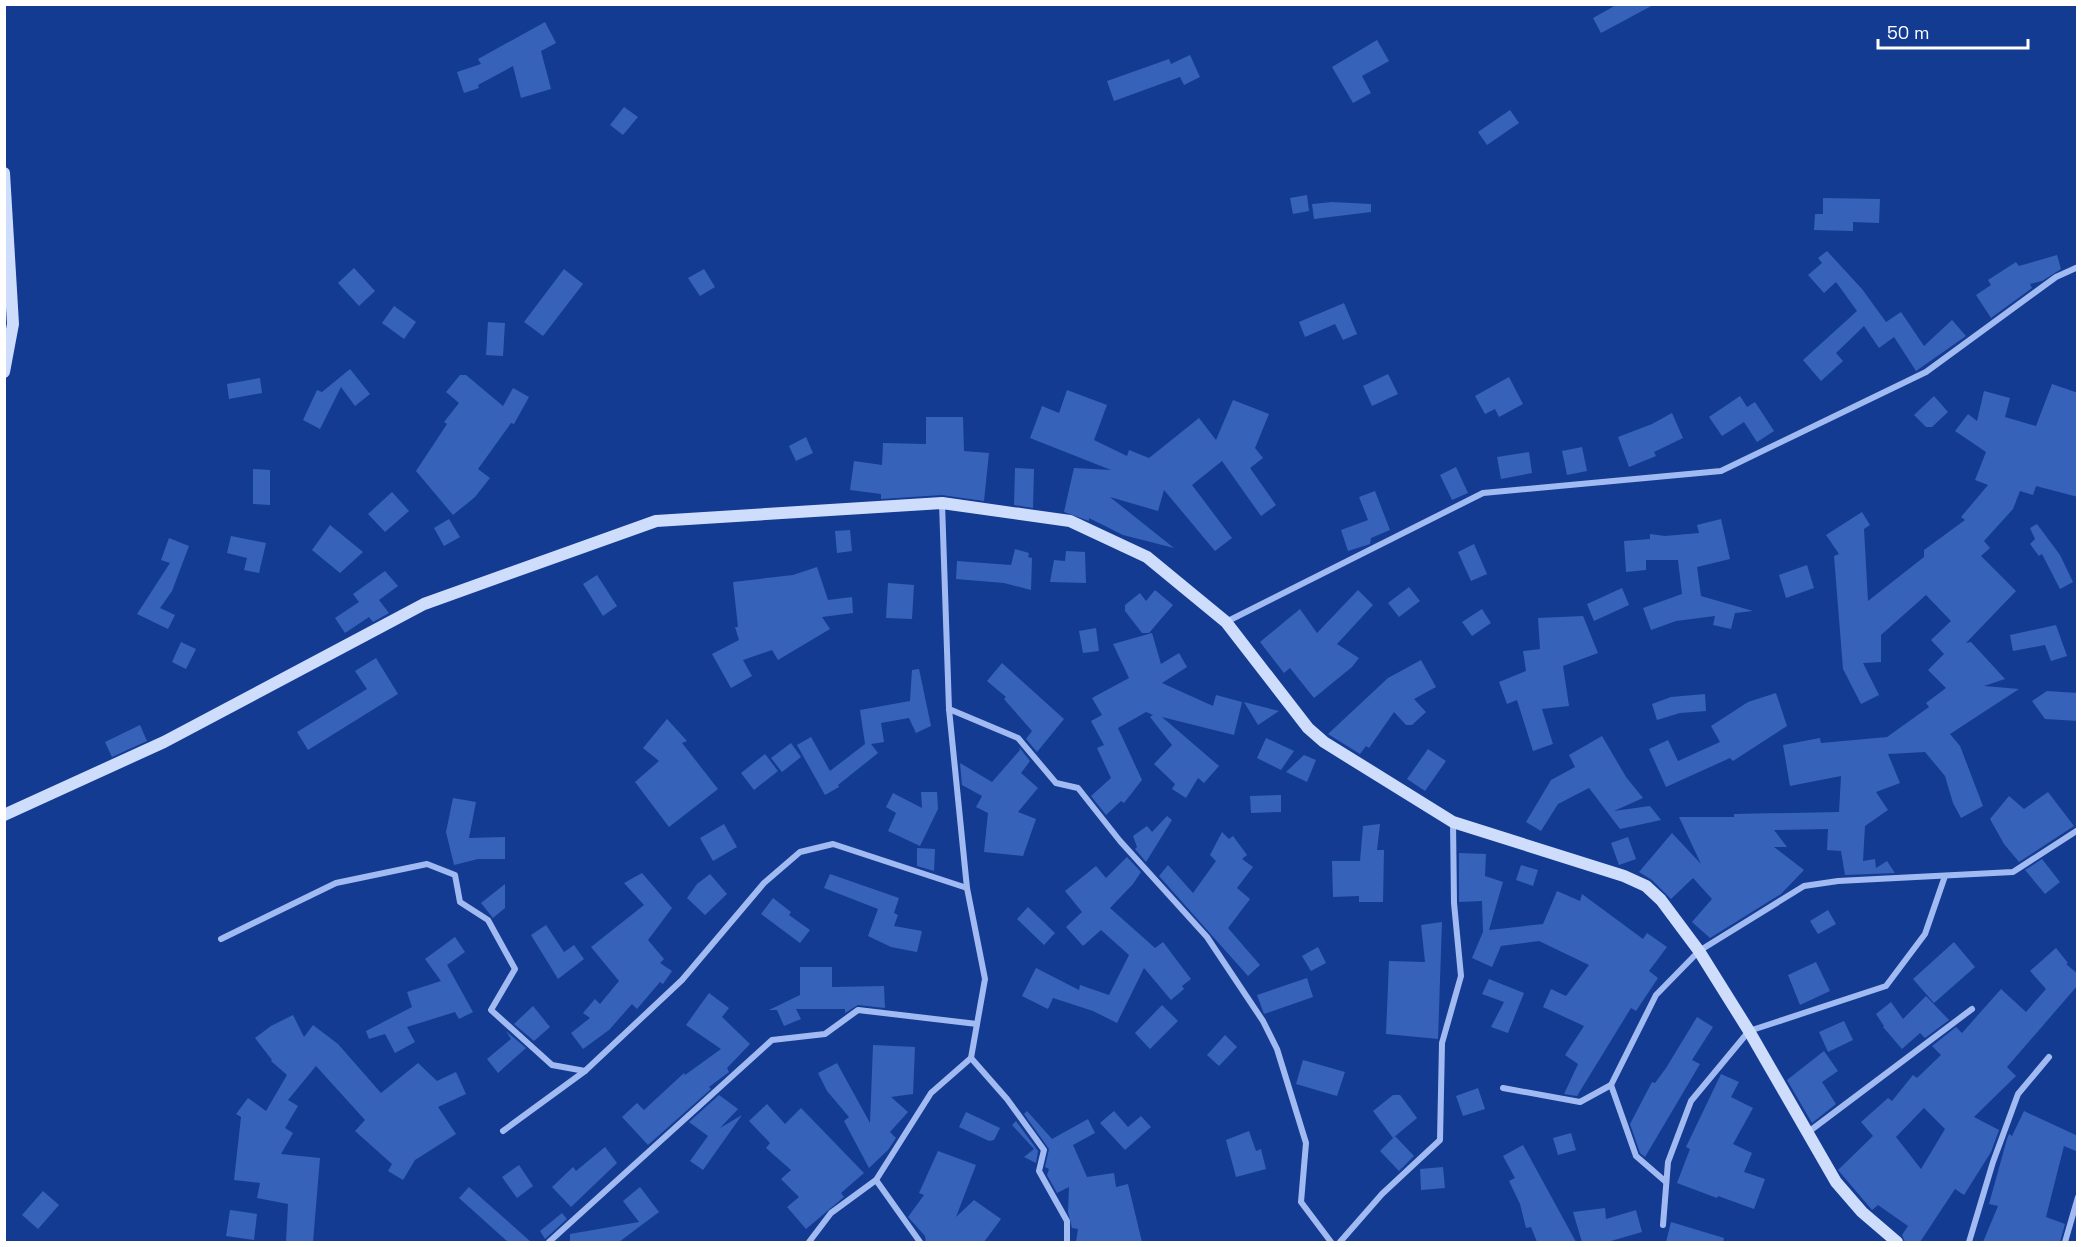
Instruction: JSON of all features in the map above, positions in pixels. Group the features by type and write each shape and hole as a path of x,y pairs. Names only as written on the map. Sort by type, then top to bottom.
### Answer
{"main road":[{"path":"4,173 13,324 4,372"},
{"path":"4,815 164,742 424,604 656,522 942,503 1070,521 1147,557 1226,622 1308,728 1324,742 1453,822 1624,876 1646,886 1661,900 1700,951 1836,1182 1862,1212 1897,1242"}],"street":[{"path":"1226,622 1483,493 1721,471 1926,372 2056,277 2078,267"},
{"path":"810,1242 831,1212 876,1180 932,1093 971,1058 985,979 967,888 949,709 942,503"},
{"path":"949,709 1018,738 1056,783 1078,788 1120,841 1208,937 1263,1021 1277,1050 1306,1143 1301,1202 1331,1242"},
{"path":"1340,1242 1382,1194 1440,1140 1442,1043 1461,976 1454,903 1453,822"},
{"path":"1503,1088 1580,1102 1611,1085 1656,995 1700,951 1804,886 2013,872 2078,830"},
{"path":"503,1131 585,1071 681,980 765,882 800,852 833,844 967,888"},
{"path":"221,939 336,883 427,864 455,875 460,902 488,920 515,969 491,1010 552,1065 585,1071"},
{"path":"1663,1225 1668,1162 1691,1101 1749,1031 1886,986 1925,934 1945,876"},
{"path":"1807,1133 1972,1009"},
{"path":"549,1242 772,1040 825,1034 858,1010 977,1024"},
{"path":"1969,1242 2018,1094 2049,1057"},
{"path":"971,1058 1008,1099 1044,1150 1039,1172 1067,1221 1067,1242"},
{"path":"1611,1085 1636,1156 1666,1182"},
{"path":"876,1180 920,1242"},
{"path":"2065,1242 2078,1197"}],"building":[{"path":"1618,4 1655,4 1601,33 1593,18"},
{"path":"545,22 556,43 541,51 551,89 521,98 513,66 478,85 479,88 464,93 457,72 481,64 478,59"},
{"path":"1377,40 1389,61 1362,76 1371,93 1353,103 1332,67"},
{"path":"1190,55 1200,77 1184,85 1180,77 1114,101 1107,81 1169,59 1171,64"},
{"path":"624,107 638,117 623,135 610,125"},
{"path":"1510,110 1519,123 1487,145 1478,132"},
{"path":"1307,195 1309,211 1293,214 1290,198"},
{"path":"1823,198 1880,199 1879,223 1853,222 1853,231 1814,230 1815,214 1823,214"},
{"path":"1332,202 1371,204 1371,212 1314,219 1312,204"},
{"path":"1827,251 1862,289 1886,322 1901,312 1924,346 1952,320 1966,336 1916,371 1894,337 1879,348 1864,326 1836,353 1843,361 1821,381 1803,360 1857,311 1836,282 1824,293 1808,275 1822,263 1818,258"},
{"path":"2057,255 2061,269 2042,281 2030,284 2032,288 1991,318 1976,295 1991,285 1988,280 2016,262 2019,266"},
{"path":"354,268 375,291 359,306 338,283"},
{"path":"564,269 583,284 543,336 524,322"},
{"path":"704,269 715,287 700,296 688,278"},
{"path":"1344,303 1357,334 1343,340 1335,324 1305,337 1299,322"},
{"path":"394,306 416,322 404,339 382,323"},
{"path":"488,322 505,323 503,356 486,355"},
{"path":"350,369 370,394 355,406 341,387 320,429 303,420 317,390 322,392"},
{"path":"1388,374 1398,394 1372,406 1363,386"},
{"path":"460,375 466,375 503,406 513,388 529,397 514,424 511,423 478,469 490,478 475,497 453,515 416,471 447,424 444,422 459,403 446,392"},
{"path":"1509,377 1523,404 1499,417 1495,409 1485,414 1475,396"},
{"path":"260,378 262,393 229,399 227,384"},
{"path":"2052,384 2078,393 2078,497 2036,486 2033,495 2020,491 2013,509 1984,541 1990,548 1981,556 2016,591 1966,643 1971,642 2005,679 1984,686 2019,689 1950,734 1960,746 1983,806 1961,818 1953,803 1945,776 1925,752 1888,754 1900,783 1876,792 1888,810 1865,826 1863,861 1875,859 1876,868 1887,861 1895,873 1845,875 1841,851 1827,850 1828,829 1774,830 1787,847 1774,847 1804,870 1781,894 1710,938 1692,922 1712,899 1693,878 1671,899 1652,880 1639,872 1672,833 1701,864 1679,817 1839,812 1841,776 1790,786 1783,745 1820,738 1821,743 1887,737 1929,707 1926,703 1946,688 1928,670 1944,654 1931,640 1951,621 1926,595 1881,635 1881,662 1863,663 1879,695 1861,704 1843,669 1834,556 1839,554 1826,535 1862,512 1870,525 1864,529 1868,601 1924,557 1924,550 1965,520 1961,517 1988,485 1975,480 1986,452 1955,431 1968,414 1977,421 1984,391 2010,398 2005,417 2036,426"},
{"path":"1067,390 1107,405 1094,440 1127,456 1129,450 1149,458 1199,418 1216,440 1233,400 1269,414 1255,448 1263,458 1250,468 1276,505 1261,516 1222,461 1192,485 1232,538 1215,551 1164,490 1158,511 1110,497 1174,548 1123,535 1089,518 1089,521 1064,512 1074,468 1111,470 1030,438 1042,406 1059,413"},
{"path":"1740,396 1747,407 1755,402 1774,431 1757,442 1744,422 1722,436 1709,417"},
{"path":"1934,396 1948,412 1932,427 1926,427 1914,415"},
{"path":"1672,413 1683,438 1654,452 1656,456 1629,467 1618,437 1652,424"},
{"path":"926,417 963,417 964,451 989,453 984,501 942,495 881,499 881,494 850,490 854,461 882,465 883,443 926,444"},
{"path":"806,437 813,453 796,461 789,446"},
{"path":"1582,447 1587,471 1567,475 1562,451"},
{"path":"1529,452 1532,473 1501,479 1497,457"},
{"path":"1456,467 1468,493 1452,500 1440,475"},
{"path":"1015,468 1034,469 1033,508 1014,505"},
{"path":"253,469 270,470 270,505 253,504"},
{"path":"1375,491 1390,530 1371,538 1370,544 1348,551 1341,530 1368,520 1359,497"},
{"path":"392,492 409,511 385,532 368,514"},
{"path":"449,519 460,537 444,546 434,528"},
{"path":"1721,519 1730,559 1697,567 1701,596 1753,611 1735,613 1731,629 1713,625 1715,616 1676,621 1651,630 1643,608 1682,594 1678,560 1646,560 1646,570 1626,572 1624,541 1650,539 1650,534 1665,536 1699,533 1697,525"},
{"path":"2037,524 2060,555 2073,582 2060,589 2042,554 2039,556 2030,544 2035,539 2030,528"},
{"path":"330,525 363,552 340,573 312,550"},
{"path":"850,530 852,551 837,553 835,531"},
{"path":"231,536 266,543 259,573 244,570 247,558 227,553"},
{"path":"169,538 189,546 172,591 160,608 175,615 168,629 137,614 170,563 161,560"},
{"path":"1474,544 1487,574 1471,581 1458,552"},
{"path":"1015,549 1029,553 1028,557 1032,558 1031,590 1004,583 956,579 957,561 1011,565"},
{"path":"1066,551 1085,552 1086,583 1050,582 1054,560 1065,561"},
{"path":"1807,565 1814,588 1786,598 1779,575"},
{"path":"817,567 828,600 852,597 853,613 822,617 830,629 778,660 772,650 743,660 752,676 731,688 712,654 739,640 735,627 738,627 733,582 793,575"},
{"path":"385,571 398,586 379,600 389,613 373,622 369,617 345,633 335,618 359,602 353,594"},
{"path":"597,575 617,606 603,616 583,584"},
{"path":"888,583 914,585 912,619 886,618"},
{"path":"1409,587 1420,601 1399,617 1388,603"},
{"path":"1622,588 1629,605 1594,621 1587,604"},
{"path":"1155,590 1173,605 1149,633 1142,633 1125,611 1125,605 1140,593 1146,601"},
{"path":"1358,590 1373,605 1337,644 1359,658 1352,667 1314,698 1290,668 1284,673 1260,642 1300,609 1317,633"},
{"path":"1482,609 1491,623 1472,636 1462,622"},
{"path":"1583,616 1598,653 1563,666 1569,706 1542,709 1553,744 1533,751 1517,700 1507,704 1499,682 1526,671 1523,651 1540,649 1538,618"},
{"path":"2056,625 2067,656 2051,661 2045,645 2013,651 2010,635"},
{"path":"1096,628 1099,651 1083,653 1079,631"},
{"path":"1152,633 1161,664 1179,653 1187,667 1162,683 1213,706 1216,695 1242,702 1234,735 1162,717 1219,766 1204,783 1198,778 1186,798 1172,789 1175,784 1154,764 1172,745 1150,717 1153,715 1146,712 1118,728 1142,780 1124,803 1121,801 1106,815 1091,796 1111,778 1097,748 1104,745 1091,721 1102,715 1092,698 1129,678 1113,644"},
{"path":"181,642 196,649 186,669 172,662"},
{"path":"376,658 398,694 308,750 297,732 367,689 355,671"},
{"path":"1421,660 1436,687 1414,699 1426,712 1412,725 1406,725 1394,712 1369,748 1366,746 1360,754 1328,734 1388,678"},
{"path":"1002,663 1064,719 1037,752 1026,739 1032,731 1004,699 1006,697 987,681"},
{"path":"919,669 931,726 916,733 909,718 881,723 884,742 871,744 878,753 838,785 839,787 825,795 797,745 811,737 830,771 865,744 860,710 910,701 912,670"},
{"path":"2047,691 2078,693 2078,721 2045,719 2032,701"},
{"path":"1776,693 1787,726 1733,761 1730,758 1666,787 1649,749 1668,740 1678,761 1720,742 1711,726 1748,702"},
{"path":"1705,694 1706,711 1680,713 1657,720 1652,704 1671,697"},
{"path":"1244,702 1279,711 1258,725"},
{"path":"667,719 687,741 682,743 718,789 669,827 635,782 659,761 643,748"},
{"path":"140,725 147,741 112,757 105,742"},
{"path":"1602,736 1626,777 1643,798 1614,811 1650,806 1661,820 1620,829 1589,788 1558,804 1541,831 1526,822 1551,780 1575,767 1569,755"},
{"path":"1266,738 1294,751 1281,770 1257,758"},
{"path":"791,743 801,757 782,772 771,758"},
{"path":"1019,747 1030,761 1021,773 1038,788 1018,812 1036,819 1023,856 984,852 988,813 976,807 982,796 962,785 960,763 992,782 1020,750"},
{"path":"1428,749 1446,761 1425,791 1407,779"},
{"path":"765,754 778,771 754,790 741,773"},
{"path":"1304,755 1316,760 1307,782 1286,772"},
{"path":"921,792 937,792 938,809 920,846 888,831 896,813 886,807 893,793 922,808"},
{"path":"2048,792 2074,826 2019,862 2004,844 1990,819 2009,796 2024,809"},
{"path":"1281,795 1281,812 1251,813 1250,796"},
{"path":"453,798 476,802 469,838 505,837 505,859 478,859 454,865 446,832"},
{"path":"1167,816 1172,820 1146,862 1135,849 1137,847 1133,836 1147,826 1152,832"},
{"path":"724,824 737,847 713,861 700,838"},
{"path":"1380,824 1377,850 1384,850 1383,902 1359,902 1359,896 1333,897 1332,861 1360,861 1363,826"},
{"path":"1222,832 1229,839 1233,836 1247,855 1242,859 1253,867 1237,888 1250,899 1228,928 1260,965 1248,976 1159,876 1168,865 1193,893 1216,861 1210,855"},
{"path":"1628,837 1636,859 1619,865 1611,843"},
{"path":"917,848 935,849 934,871 917,866"},
{"path":"1459,853 1486,854 1485,876 1503,882 1489,930 1543,924 1557,891 1580,901 1582,894 1643,939 1647,933 1667,947 1649,971 1658,978 1636,1011 1631,1008 1577,1096 1564,1094 1578,1064 1565,1055 1584,1026 1543,1007 1551,989 1566,996 1589,965 1539,941 1501,946 1492,967 1472,958 1483,932 1482,901 1459,902"},
{"path":"1127,857 1141,872 1110,908 1155,948 1163,942 1191,979 1182,986 1184,989 1171,1000 1144,968 1117,1023 1093,1011 1053,998 1048,1009 1022,996 1036,968 1079,990 1080,985 1109,995 1129,955 1101,930 1083,946 1066,927 1082,912 1065,891 1096,866 1106,878"},
{"path":"2042,859 2060,882 2045,894 2025,870"},
{"path":"1521,865 1538,870 1533,886 1516,880"},
{"path":"642,873 672,908 648,940 664,959 660,963 672,971 663,984 660,982 637,1009 632,1004 609,1030 583,1049 571,1033 590,1018 583,1013 595,999 600,1004 619,981 591,947 644,905 624,883"},
{"path":"710,874 727,894 705,915 687,898 697,884"},
{"path":"830,874 899,898 894,913 898,915 894,926 922,931 917,952 891,947 868,936 878,909 824,888"},
{"path":"505,884 505,908 493,918 481,903"},
{"path":"773,898 791,912 789,915 810,930 800,943 761,914"},
{"path":"1028,907 1055,933 1044,945 1017,919"},
{"path":"1828,910 1836,924 1818,934 1810,921"},
{"path":"1442,922 1438,1039 1386,1034 1389,961 1425,962 1421,925"},
{"path":"546,925 564,952 574,945 584,959 558,979 531,935"},
{"path":"455,937 465,952 447,965 473,1012 459,1019 455,1012 407,1027 415,1042 395,1053 385,1034 369,1039 366,1031 412,1007 407,992 441,981 425,959"},
{"path":"1954,942 1975,967 1934,1003 1913,979"},
{"path":"1318,947 1326,963 1311,971 1302,956"},
{"path":"2056,948 2068,963 2066,964 2078,974 2078,985 2007,1067 2016,1076 1974,1117 1999,1130 1991,1152 1964,1195 1955,1189 1920,1242 1905,1242 1902,1235 1908,1226 1878,1205 1872,1210 1838,1170 1873,1136 1861,1122 1888,1098 1892,1101 1913,1075 1917,1078 1941,1055 1932,1046 1956,1027 1962,1033 2001,989 2026,1012 2046,989 2030,971","holes":["1924,1108 1945,1129 1921,1169 1896,1137"]},
{"path":"1816,962 1830,991 1800,1005 1788,975"},
{"path":"800,967 832,967 832,987 884,986 885,1008 858,1005 845,1013 845,1009 796,1009 801,1019 784,1026 777,1010 769,1010 800,995"},
{"path":"1307,978 1313,997 1264,1014 1257,995"},
{"path":"1489,979 1524,993 1508,1033 1491,1027 1504,1002 1482,994"},
{"path":"709,993 729,1008 722,1017 750,1044 727,1068 729,1072 709,1087 711,1089 648,1145 622,1117 637,1103 644,1110 684,1073 685,1075 721,1049 686,1025"},
{"path":"1926,996 1949,1020 1925,1038 1920,1033 1902,1049 1883,1027 1876,1014 1891,1002 1903,1019"},
{"path":"1162,1005 1178,1021 1150,1049 1135,1033"},
{"path":"533,1006 550,1027 534,1041 514,1024"},
{"path":"293,1015 304,1037 313,1025 338,1044 381,1093 418,1063 437,1081 456,1072 466,1094 438,1107 456,1134 415,1160 403,1180 388,1171 392,1164 355,1131 365,1120 316,1066 288,1100 298,1106 285,1128 293,1133 281,1154 320,1158 313,1242 286,1242 288,1204 257,1198 260,1183 234,1180 241,1117 236,1114 248,1098 266,1111 287,1075 271,1061 255,1038 271,1026"},
{"path":"1697,1017 1713,1027 1692,1060 1700,1064 1645,1157 1640,1153 1630,1124 1652,1082 1655,1083 1666,1068"},
{"path":"1844,1021 1853,1040 1828,1052 1819,1032"},
{"path":"506,1031 526,1048 498,1073 487,1059 511,1039"},
{"path":"1225,1035 1237,1047 1219,1066 1207,1055"},
{"path":"873,1045 915,1047 913,1094 891,1097 908,1112 890,1132 896,1138 888,1150 869,1168 844,1121 849,1117 827,1091 818,1073 837,1063 870,1123"},
{"path":"1824,1051 1838,1071 1822,1082 1836,1104 1812,1123 1787,1080"},
{"path":"1303,1060 1345,1072 1337,1096 1296,1084"},
{"path":"1721,1074 1739,1082 1731,1097 1753,1108 1733,1144 1752,1153 1744,1172 1765,1179 1754,1209 1677,1183 1690,1149 1686,1147"},
{"path":"1478,1088 1485,1109 1463,1116 1456,1096"},
{"path":"719,1095 738,1109 720,1128 742,1115 703,1170 690,1161 708,1136 689,1122"},
{"path":"1393,1095 1400,1095 1417,1118 1393,1138 1373,1111"},
{"path":"767,1104 785,1124 801,1108 864,1173 841,1193 844,1197 806,1229 787,1207 799,1197 781,1179 791,1170 766,1148 770,1143 749,1121"},
{"path":"1027,1111 1052,1139 1088,1119 1095,1133 1073,1145 1087,1177 1114,1173 1116,1187 1128,1184 1142,1242 1076,1242 1078,1229 1072,1228 1068,1212 1069,1187 1057,1193 1047,1175 1049,1169 1045,1167 1049,1149 1024,1114"},
{"path":"1114,1111 1128,1127 1141,1116 1151,1127 1125,1150 1100,1123"},
{"path":"2024,1111 2078,1136 2078,1152 2064,1146 2046,1217 2065,1224 2060,1242 1983,1242 1998,1206 1989,1204 2007,1139 2009,1134 2012,1136"},
{"path":"966,1112 1000,1128 994,1140 989,1141 959,1127"},
{"path":"1016,1121 1038,1151 1036,1163 1024,1157 1034,1149 1012,1125"},
{"path":"1249,1131 1256,1151 1261,1149 1266,1169 1236,1177 1226,1140"},
{"path":"1571,1133 1576,1150 1558,1155 1553,1138"},
{"path":"1395,1136 1414,1156 1399,1171 1380,1151"},
{"path":"1523,1145 1576,1242 1537,1242 1531,1227 1526,1228 1520,1204 1509,1181 1515,1178 1503,1156"},
{"path":"605,1147 617,1163 571,1207 552,1187 573,1167 576,1171"},
{"path":"938,1151 976,1165 956,1217 974,1200 1001,1219 984,1242 926,1242 925,1236 908,1217 924,1195 919,1193"},
{"path":"519,1165 533,1186 517,1198 502,1177"},
{"path":"1443,1167 1445,1188 1421,1190 1420,1169"},
{"path":"469,1187 531,1242 508,1242 459,1198"},
{"path":"640,1187 659,1212 619,1242 570,1242 570,1234 639,1222 623,1201"},
{"path":"43,1191 59,1205 38,1229 22,1215"},
{"path":"1605,1208 1606,1219 1636,1210 1642,1232 1611,1241 1582,1242 1573,1212"},
{"path":"230,1210 257,1214 254,1240 226,1236"},
{"path":"562,1213 567,1219 545,1239 540,1231"},
{"path":"1671,1222 1724,1238 1723,1242 1666,1242"}]}
